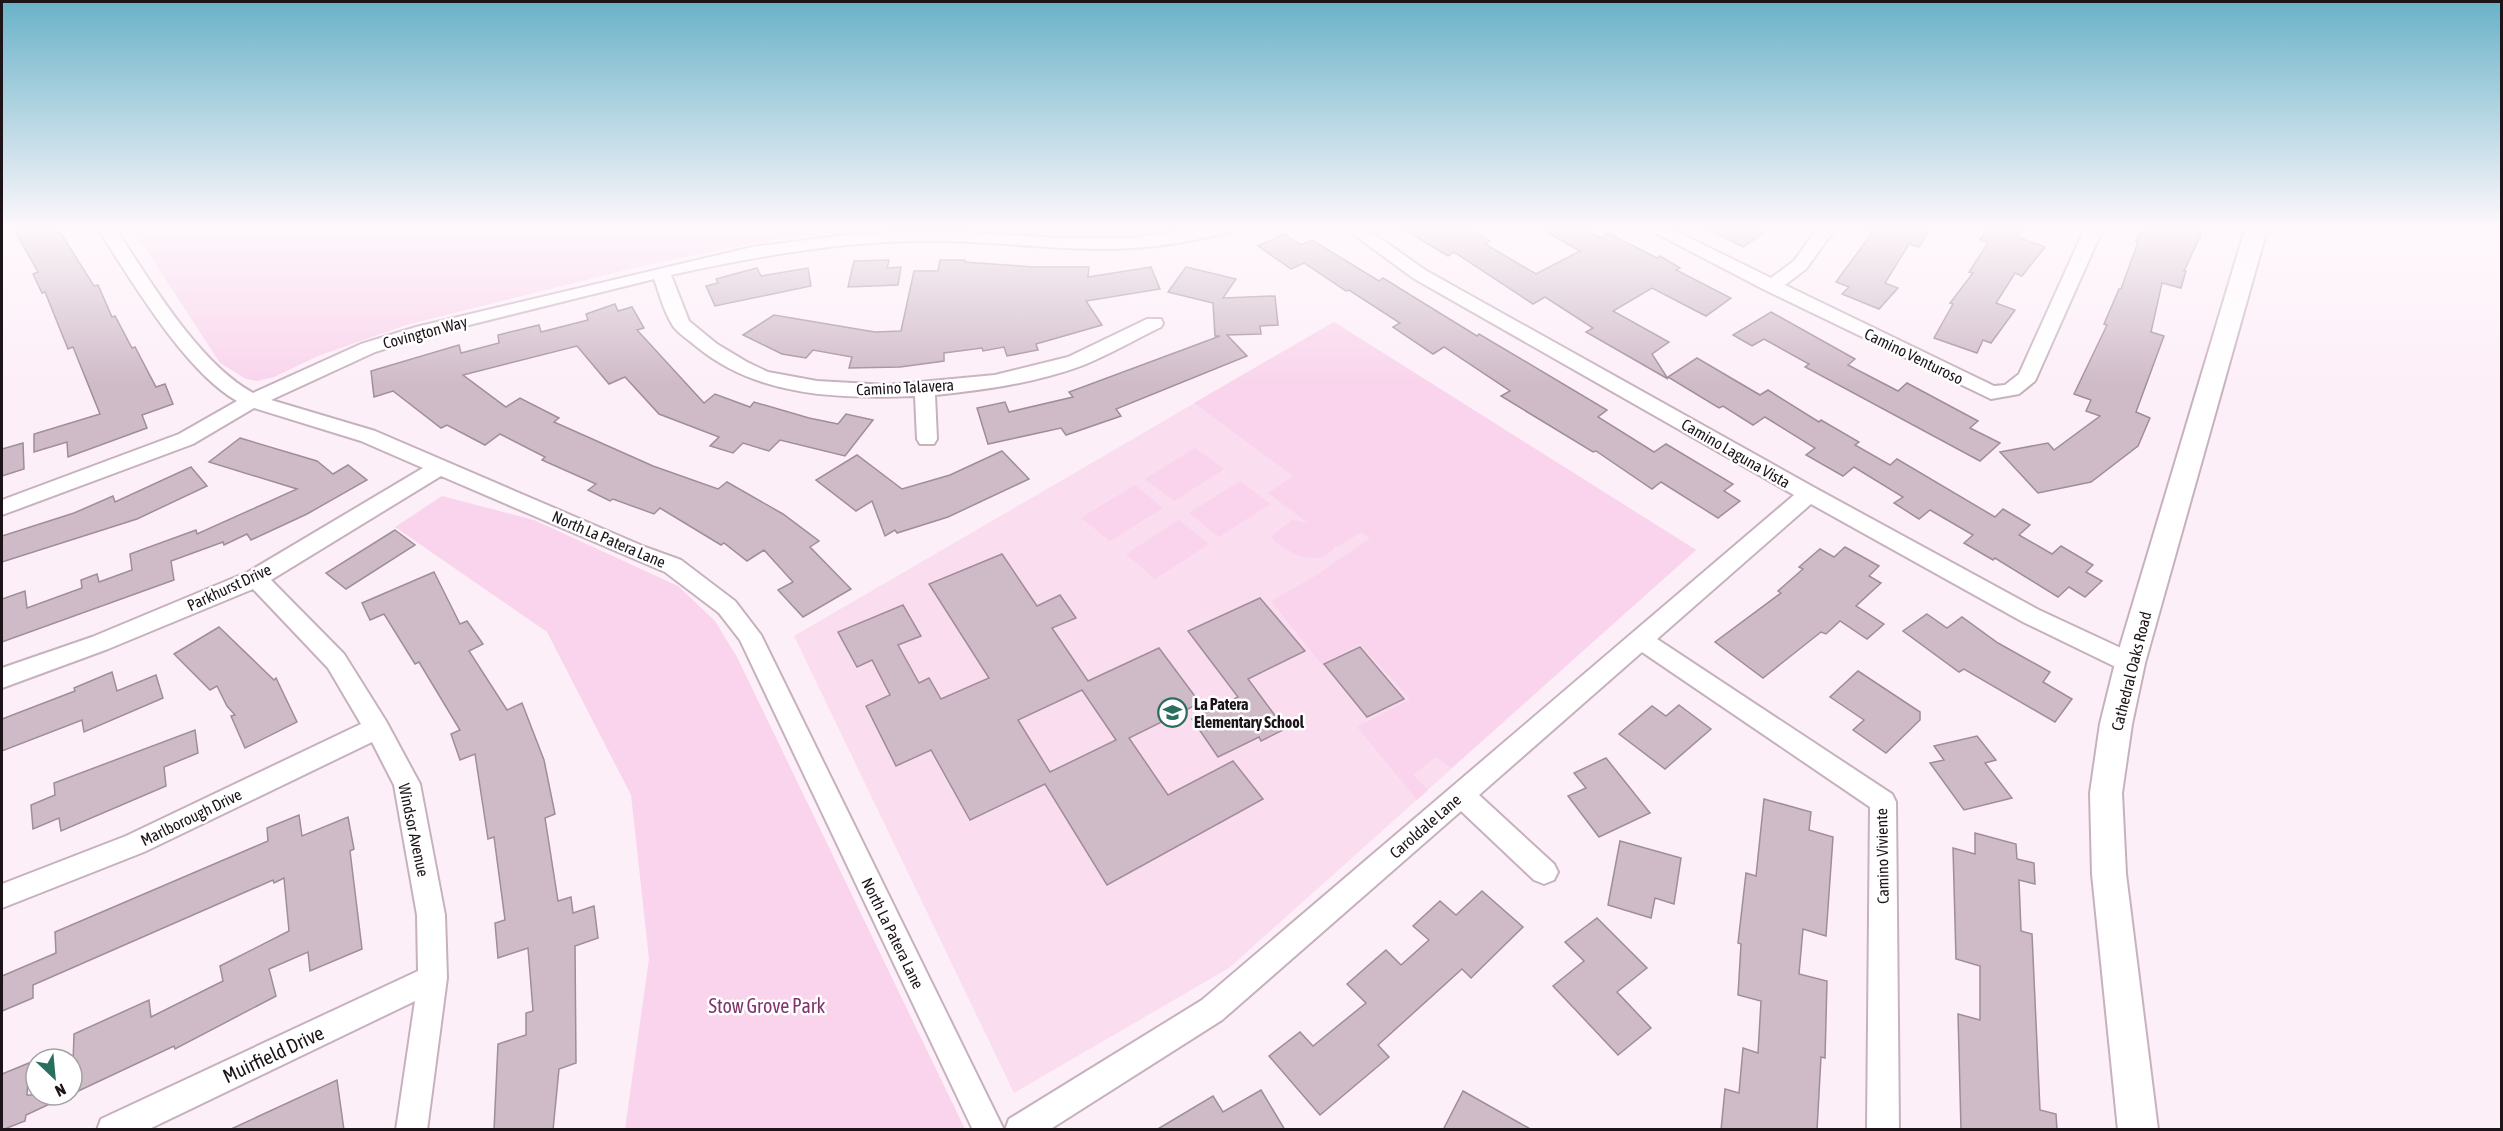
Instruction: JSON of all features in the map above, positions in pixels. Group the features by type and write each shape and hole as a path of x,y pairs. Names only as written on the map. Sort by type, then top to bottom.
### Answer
{"main road":[{"name":"Cathedral Oaks Road","path":"2138,1130 2109,874 2106,793 2116,724 2130,663 2242,279"}],"street":[{"name":"North La Patera Lane","path":"140,279 203,363 226,387 252,401 368,436 442,466 637,553 673,566 727,607 749,635 989,1130"},
{"name":"Covington Way","path":"2,508 186,439 252,401 327,365 379,344 634,279"},
{"name":"Camino Talavera","path":"664,279 682,324 714,351 737,365 781,382 866,392 925,388 1022,375 1064,365 1097,353 1154,323"},
{"name":"Camino Laguna Vista","path":"1427,279 2031,616 2130,663"},
{"name":"Camino Venturoso","path":"1757,279 1991,393 2013,398 2028,377 2072,279"},
{"path":"1772,286 1782,279"},
{"path":"925,388 927,439"},
{"name":"Parkhurst Drive","path":"2,678 100,643 256,578 442,466"},
{"name":"Caroldale Lane","path":"1020,1130 1212,1010 1809,494"},
{"name":"Windsor Avenue","path":"256,578 336,661 377,728 407,784 431,915 433,978 411,1130"},
{"name":"Camino Viviente","path":"1641,639 1883,802 1883,1130"},
{"name":"Marlborough Drive","path":"2,896 135,844 377,728"},
{"path":"1461,794 1544,872"},
{"name":"Muirfield Drive","path":"112,1130 433,978"}],"shaded area":[{"name":"La Patera Elementary School","path":"1334,322 1696,550 1229,968 1014,1093 794,636"}],"green space":[{"path":"165,279 591,279 406,325 318,356 274,377 257,381 246,379 220,363"},
{"path":"1334,322 1696,550 1451,768 1436,757 1413,775 1428,790 1417,800 1357,727 1410,699 1360,644 1322,665 1271,601 1317,575 1370,538 1361,532 1338,547 1336,545 1322,557 1314,558 1296,554 1273,540 1272,536 1292,520 1308,523 1268,493 1293,476 1194,403"},
{"path":"1195,448 1224,469 1174,501 1145,479"},
{"path":"1240,481 1270,504 1219,537 1189,513"},
{"path":"1135,485 1163,508 1110,541 1081,518"},
{"name":"Stow Grove Park","path":"442,496 534,520 678,586 715,621 737,657 965,1129 625,1129 649,959 631,795 547,632 395,527"},
{"path":"1179,520 1209,544 1155,579 1126,554"}],"building":[{"path":"35,279 89,279 94,286 98,285 112,317 115,316 132,348 135,347 156,387 165,384 173,404 142,415 147,428 68,457 67,442 34,452 34,434 100,414 73,347 68,349 45,292 42,293"},
{"path":"716,279 810,279 811,286 715,306 706,286 718,283"},
{"path":"850,279 899,279 898,285 848,287"},
{"path":"912,279 1156,279 1160,289 1086,301 1102,325 1036,344 1038,350 1007,356 1004,347 983,351 982,348 944,353 944,361 900,367 849,368 852,357 813,350 806,358 782,354 743,335 774,315 875,332 901,331"},
{"path":"1178,279 1236,279 1223,298 1275,296 1278,325 1260,326 1261,334 1227,335 1247,356 1116,409 1121,416 1066,435 1061,428 988,444 977,408 1005,402 1009,412 1073,397 1069,392 1220,336 1215,336 1213,303 1168,292"},
{"path":"1328,279 1375,279 1379,281 1384,279 1477,336 1479,334 1607,410 1598,417 1654,452 1666,444 1733,484 1724,491 1740,501 1718,518 1661,482 1652,489 1596,451 1593,452 1501,396 1510,391 1444,347 1433,354 1393,327 1400,323 1349,290 1346,291"},
{"path":"1495,279 1693,279 1731,298 1706,316 1652,288 1613,311 1669,342 1652,354 1668,379 1586,332 1593,328 1545,297 1533,304"},
{"path":"1838,279 1888,279 1885,283 1898,288 1879,309 1842,294 1849,287 1836,282"},
{"path":"1969,279 2011,279 1996,303 2015,310 1991,343 1983,340 1977,353 1934,338 1953,304 1950,303"},
{"path":"2125,279 2184,279 2181,288 2162,283 2151,332 2164,336 2136,412 2150,418 2138,446 2091,482 2038,493 2000,452 2048,443 2054,450 2100,416 2086,411 2091,400 2074,394 2107,325 2104,324"},
{"path":"615,304 618,311 632,307 644,328 637,330 704,403 715,394 750,407 754,402 838,424 846,414 873,420 845,456 780,440 769,451 743,443 733,453 710,446 719,437 659,414 625,377 609,384 577,346 463,375 506,407 520,398 559,418 554,422 653,466 718,489 727,482 783,514 819,541 810,547 851,589 803,617 778,590 793,582 764,550 747,561 724,543 721,545 660,508 654,514 613,499 610,501 588,490 596,484 542,460 545,457 500,434 485,445 447,425 441,428 393,391 374,397 371,371 459,345 461,353 499,343 498,335 539,325 541,332 588,320 586,314"},
{"path":"1771,312 1855,359 1848,365 1898,391 1907,383 1978,421 1970,428 2000,443 1980,461 1805,367 1809,364 1764,339 1752,346 1733,335"},
{"path":"1697,358 1760,395 1768,390 1819,422 1821,420 1859,442 1855,445 1890,465 1897,459 1995,517 2003,509 2030,525 2019,535 2052,554 2061,546 2093,565 2086,572 2102,581 2085,597 2069,587 2058,597 1995,558 1993,560 1964,543 1973,535 1930,510 1919,519 1894,503 1903,497 1854,467 1843,476 1806,455 1815,448 1765,417 1753,425 1723,406 1719,408 1668,377"},
{"path":"240,438 317,461 333,474 348,465 367,480 307,514 251,540 247,534 224,545 223,542 171,561 174,580 2,642 2,599 25,591 27,608 82,588 81,580 97,574 99,582 132,570 130,554 196,530 197,534 297,489 209,462"},
{"path":"23,443 24,469 2,476 2,449"},
{"path":"1002,451 1029,479 948,517 897,533 895,530 885,536 872,501 856,511 816,480 857,455 902,489 950,475"},
{"path":"191,467 207,486 137,519 2,562 2,536 74,513 113,496 115,502"},
{"path":"395,530 415,545 346,589 326,573"},
{"path":"1845,547 1879,566 1869,576 1881,583 1856,606 1884,624 1867,639 1840,621 1826,634 1821,632 1763,678 1715,642 1781,593 1778,591 1803,569 1799,567 1820,549 1834,557"},
{"path":"1002,554 1037,606 1060,595 1076,618 1052,628 1088,681 1159,648 1200,703 1129,738 1168,795 1233,761 1263,799 1107,885 1045,784 970,820 931,750 896,766 866,706 890,695 872,660 857,667 838,632 903,605 921,636 898,645 919,683 929,678 941,699 989,678 929,584","holes":["1082,690 1116,740 1050,772 1018,720"]},
{"path":"434,572 460,624 467,621 483,644 469,651 507,710 522,703 544,760 555,814 545,818 558,901 571,897 573,913 594,906 598,938 575,946 576,1063 559,1069 553,1130 494,1130 498,1044 526,1035 526,1013 533,1011 528,948 498,958 495,923 505,920 494,837 488,839 475,754 460,760 451,734 460,730 419,662 415,664 384,614 370,620 362,603"},
{"path":"1260,598 1305,651 1248,679 1285,729 1261,741 1259,737 1218,757 1192,719 1238,697 1188,631"},
{"path":"1927,614 1947,628 1962,617 1998,643 2050,672 2043,682 2072,699 2055,722 1964,669 1959,672 1903,631"},
{"path":"219,627 274,680 276,678 297,722 245,748 231,716 235,715 227,706 217,686 210,690 174,654"},
{"path":"1360,647 1404,699 1367,717 1324,664"},
{"path":"1858,671 1920,712 1920,720 1886,753 1853,730 1864,720 1830,697"},
{"path":"112,672 117,691 156,675 163,698 84,732 82,720 2,751 2,719 75,691 74,688"},
{"path":"1679,705 1711,729 1665,769 1619,734 1652,706 1666,716"},
{"path":"195,730 198,753 164,767 166,786 61,831 59,818 33,829 31,805 55,795 54,783"},
{"path":"1977,736 1996,760 1985,763 2012,798 1964,810 1930,763 1944,760 1934,746"},
{"path":"1606,758 1650,813 1599,837 1568,796 1586,788 1574,773"},
{"path":"1764,799 1811,812 1809,830 1833,837 1826,936 1803,929 1799,974 1827,981 1825,1058 1821,1057 1817,1130 1721,1130 1725,1089 1739,1093 1743,1048 1758,1053 1761,1001 1738,995 1741,944 1738,943 1746,873 1756,876"},
{"path":"299,815 302,836 348,817 354,849 350,851 362,949 310,971 308,952 269,969 276,996 175,1049 174,1046 84,1088 84,1047 74,1047 74,1034 149,1000 151,1017 223,981 220,966 289,931 284,878 274,883 273,880 33,985 33,998 2,1011 2,976 56,953 55,932 268,841 267,828"},
{"path":"1975,833 2016,844 2017,859 2034,863 2035,884 2019,880 2021,931 2032,934 2040,1110 2056,1114 2057,1130 1961,1130 1958,1014 1980,1020 1980,966 1956,959 1953,848 1975,854"},
{"path":"1620,841 1681,858 1674,904 1655,898 1651,918 1608,905"},
{"path":"1482,891 1523,927 1471,978 1462,969 1378,1045 1389,1057 1320,1115 1269,1056 1300,1032 1313,1046 1366,1003 1347,984 1386,950 1401,965 1429,940 1413,926 1440,901 1456,915"},
{"path":"1597,918 1647,968 1617,992 1651,1028 1618,1055 1553,986 1584,961 1565,942"},
{"path":"24,1065 24,1107 43,1107 26,1115 25,1121 2,1130 2,1074"},
{"path":"337,1080 344,1130 229,1130"},
{"path":"1261,1090 1285,1130 1156,1130 1213,1096 1223,1112"},
{"path":"1463,1091 1532,1130 1443,1130"}],"place":[{"name":"La Patera Elementary School","path":"1173,713"}]}
